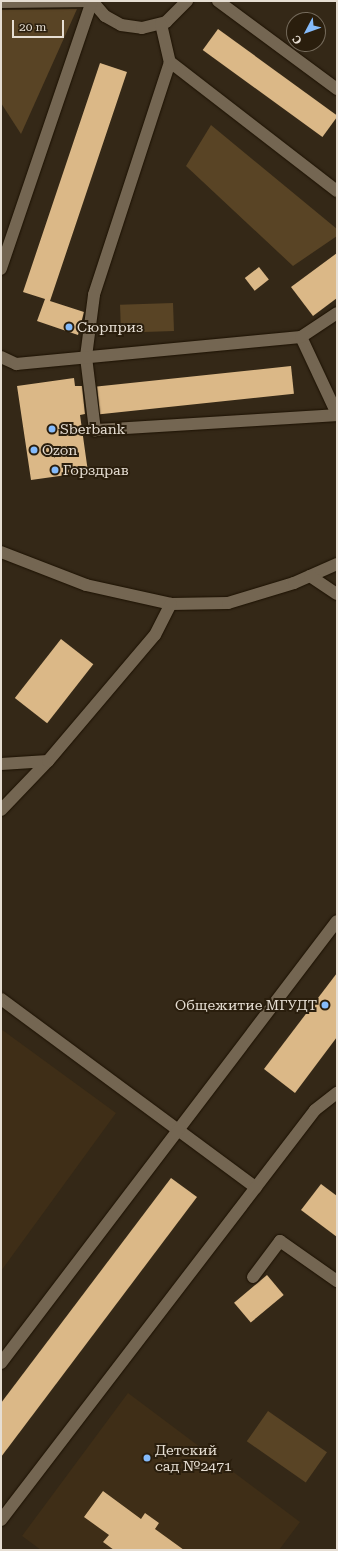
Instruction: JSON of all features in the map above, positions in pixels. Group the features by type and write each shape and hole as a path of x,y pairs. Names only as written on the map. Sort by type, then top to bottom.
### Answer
{"street":[{"path":"1,2 92,1 105,16 121,24 142,28 161,24 183,8 187,1"},
{"path":"1,269 92,1"},
{"path":"218,1 337,88"},
{"path":"161,24 170,62 94,295 86,357 95,430 337,415 301,337"},
{"path":"170,62 337,191"},
{"path":"1,357 16,364 301,337 337,313"},
{"path":"1,552 86,585 171,604 228,604 310,576 337,564"},
{"path":"310,576 337,594"},
{"path":"1,810 48,761 155,635 171,604"},
{"path":"1,764 48,761"},
{"path":"1,1363 337,921"},
{"path":"1,999 180,1128 256,1188"},
{"path":"1,1520 316,1110 337,1093"},
{"path":"253,1277 280,1241 337,1281"}],"shaded area":[{"path":"77,9 21,134 1,103 1,10"},
{"path":"211,125 337,229 337,236 293,266 186,166"},
{"path":"173,303 174,331 121,333 120,305"},
{"path":"1,1029 116,1113 1,1271"},
{"name":"Детский сад №2471","path":"128,1393 300,1522 279,1550 41,1550 22,1536"},
{"path":"268,1411 327,1452 306,1483 247,1441"}],"building":[{"path":"218,29 337,115 322,137 203,50"},
{"path":"100,63 127,72 50,301 84,312 78,335 37,321 45,299 23,292"},
{"path":"337,253 337,298 313,316 291,287"},
{"path":"259,267 269,280 255,291 245,278"},
{"path":"291,366 294,394 100,414 97,386"},
{"name":"Sberbank","path":"74,378 75,386 82,386 85,414 80,415 88,472 31,480 17,386"},
{"path":"61,639 93,664 47,723 15,698"},
{"name":"Общежитие МГУДТ","path":"337,973 337,1037 295,1093 264,1069"},
{"path":"171,1178 197,1197 1,1457 1,1403"},
{"path":"321,1184 337,1196 337,1237 301,1210"},
{"path":"267,1275 284,1295 251,1323 234,1303"},
{"path":"103,1491 141,1519 145,1513 159,1523 155,1529 184,1550 114,1550 103,1542 109,1535 84,1517"}],"place":[{"name":"Сюрприз","path":"69,327"},
{"name":"Sberbank","path":"52,429"},
{"name":"Ozon","path":"34,450"},
{"name":"Горздрав","path":"55,470"},
{"name":"Общежитие МГУДТ","path":"325,1005"},
{"name":"Детский сад №2471","path":"147,1458"}]}
